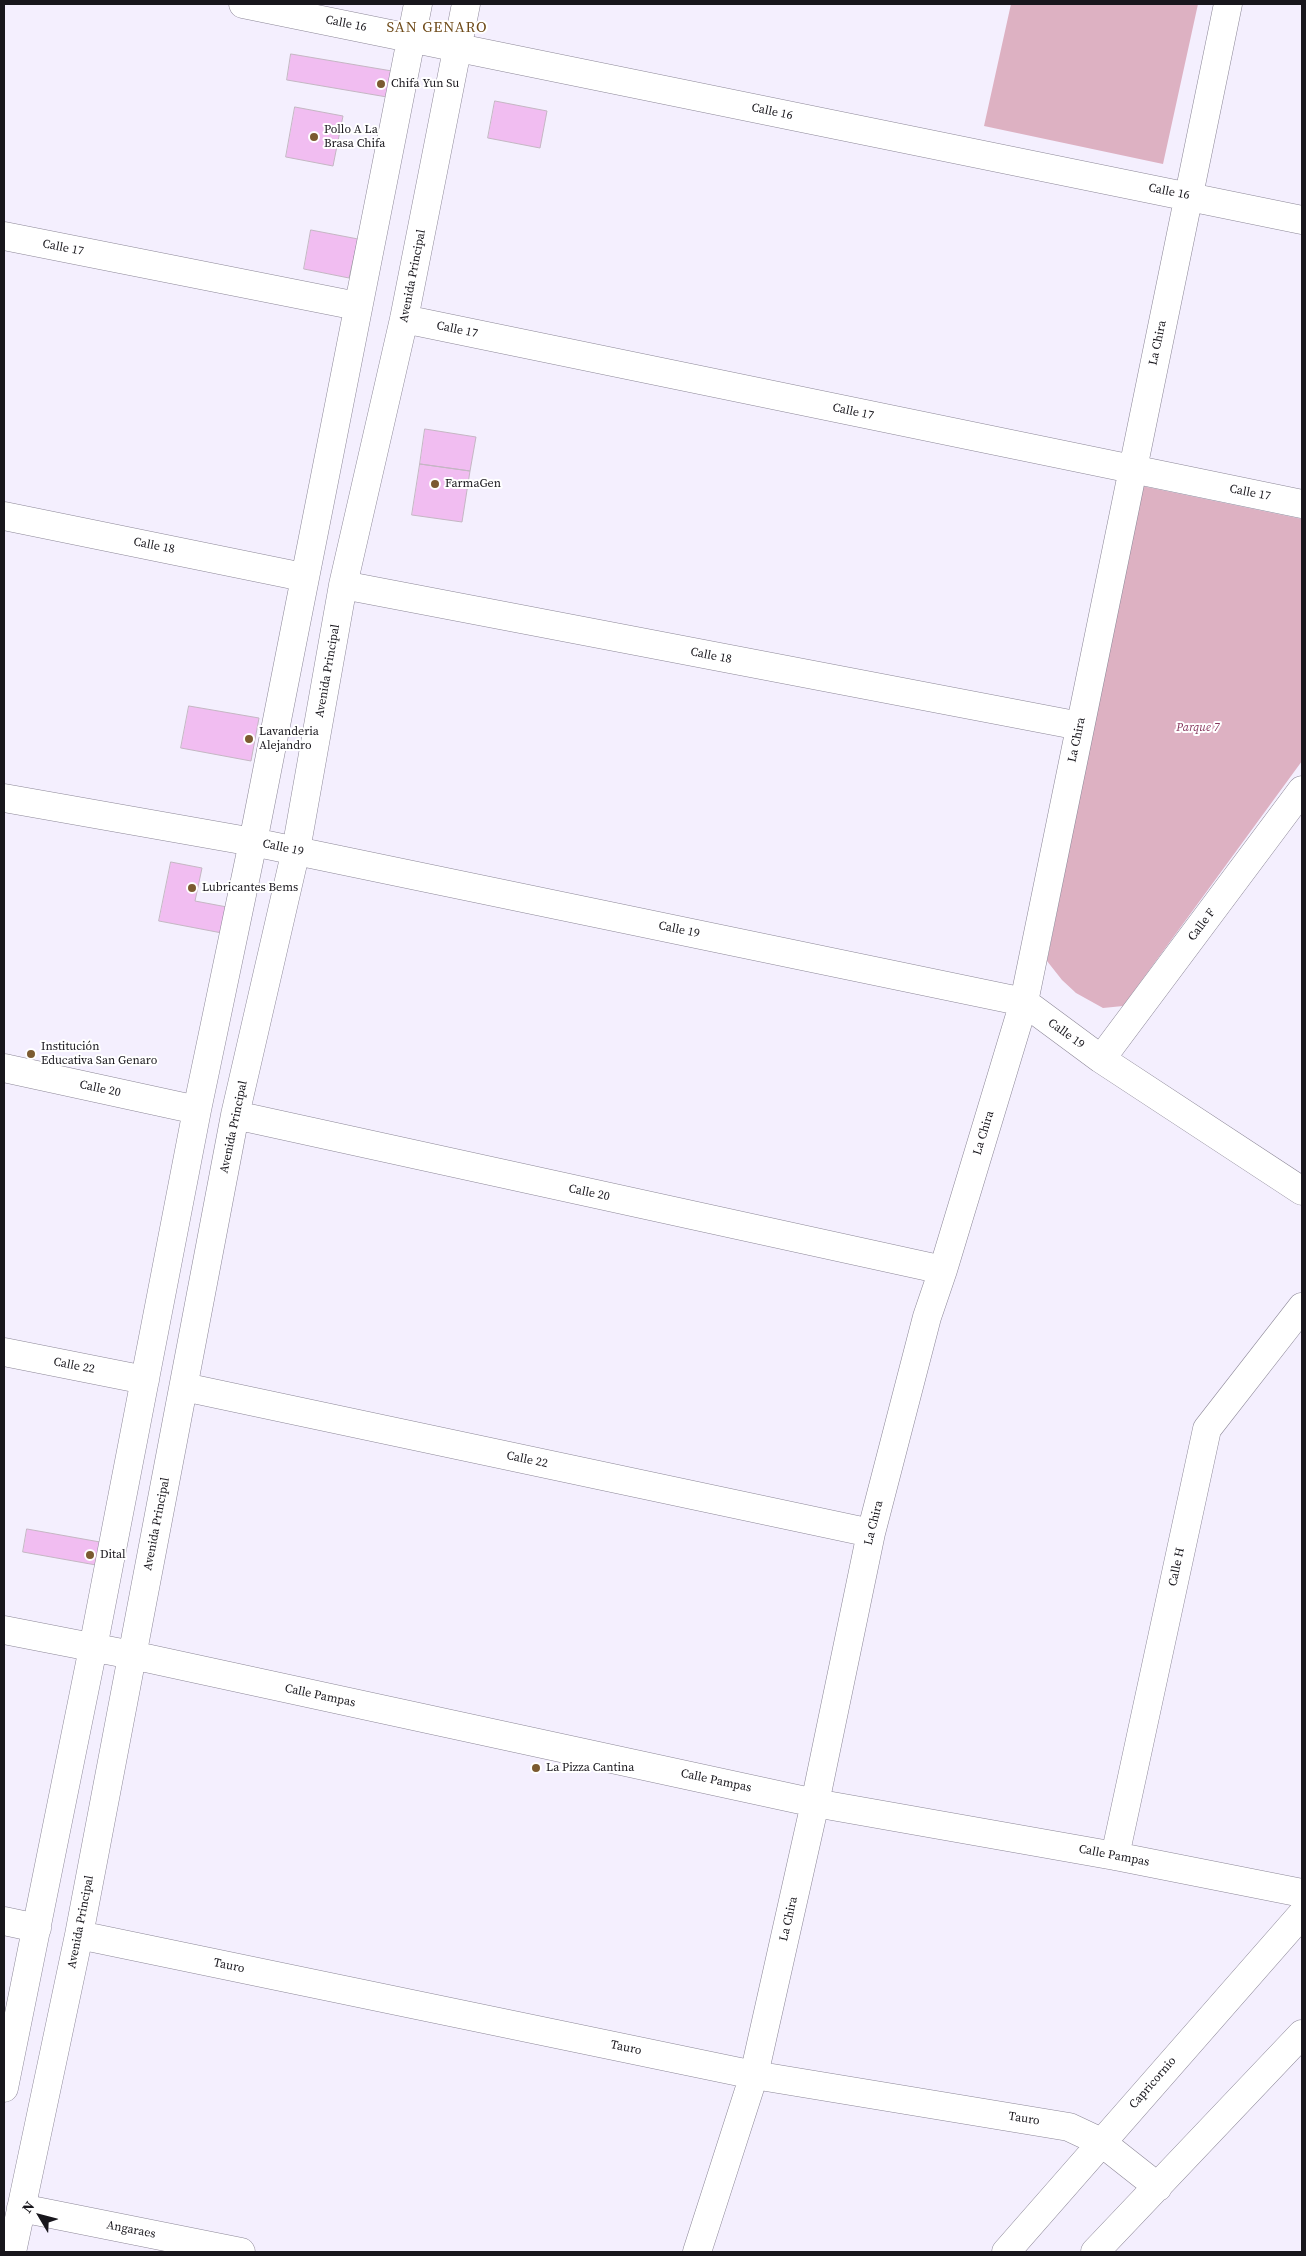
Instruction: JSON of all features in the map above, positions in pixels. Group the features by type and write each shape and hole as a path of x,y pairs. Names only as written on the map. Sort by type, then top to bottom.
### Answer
{"street":[{"name":"Calle 16","path":"242,4 458,46 1302,220"},
{"path":"4,2088 93,1648 197,1110 253,842 357,306 418,4"},
{"name":"Avenida Principal","path":"12,2252 79,1935 235,1115 296,850 343,585 404,319 466,4"},
{"name":"La Chira","path":"697,2252 754,2075 815,1803 871,1534 927,1317 1024,1002 1228,4"},
{"name":"Calle 17","path":"4,236 357,306"},
{"name":"Calle 17","path":"404,319 1302,504"},
{"name":"Calle 18","path":"4,516 304,577"},
{"name":"Calle 18","path":"343,585 1080,726"},
{"name":"Calle F","path":"1101,1059 1302,790"},
{"name":"Calle 19","path":"4,798 296,850 1024,1002 1101,1059 1302,1191"},
{"name":"Calle 20","path":"4,1068 197,1110"},
{"name":"Calle 20","path":"235,1115 943,1270"},
{"name":"Calle H","path":"1115,1856 1207,1430 1302,1307"},
{"name":"Calle 22","path":"4,1352 145,1380"},
{"name":"Calle 22","path":"184,1387 871,1534"},
{"name":"Calle Pampas","path":"4,1630 132,1655 815,1803 1115,1856 1302,1893"},
{"name":"Capricornio","path":"1006,2252 1302,1914"},
{"path":"4,1921 37,1928"},
{"name":"Tauro","path":"79,1935 754,2075 1069,2127 1101,2142 1158,2187"},
{"path":"1096,2252 1302,2034"},
{"name":"Angaraes","path":"21,2208 241,2252"}],"green space":[{"path":"1011,4 1198,4 1163,164 984,126"},
{"name":"Parque 7","path":"1142,486 1302,519 1302,761 1123,1006 1103,1008 1076,993 1062,980 1047,961"}],"building":[{"path":"291,54 392,71 387,97 287,80"},
{"path":"495,101 547,111 540,148 488,138"},
{"name":"Pollo A La Brasa Chifa","path":"295,107 343,116 333,166 286,157"},
{"path":"311,230 358,239 349,278 304,269"},
{"path":"425,429 476,437 470,471 420,464"},
{"path":"420,464 470,471 462,522 412,515"},
{"path":"189,706 259,718 251,761 181,748"},
{"path":"171,862 202,868 195,901 227,907 222,933 159,921"},
{"path":"27,1529 100,1542 96,1565 23,1552"}],"place":[{"name":"Chifa Yun Su","path":"381,84"},
{"name":"Pollo A La Brasa Chifa","path":"314,137"},
{"name":"FarmaGen","path":"435,484"},
{"name":"Lavanderia Alejandro","path":"249,739"},
{"name":"Lubricantes Bems","path":"192,888"},
{"name":"Institución Educativa San Genaro","path":"31,1054"},
{"name":"Dital","path":"90,1555"},
{"name":"La Pizza Cantina","path":"536,1768"}],"district":[{"name":"SAN GENARO","path":"437,28"}]}
